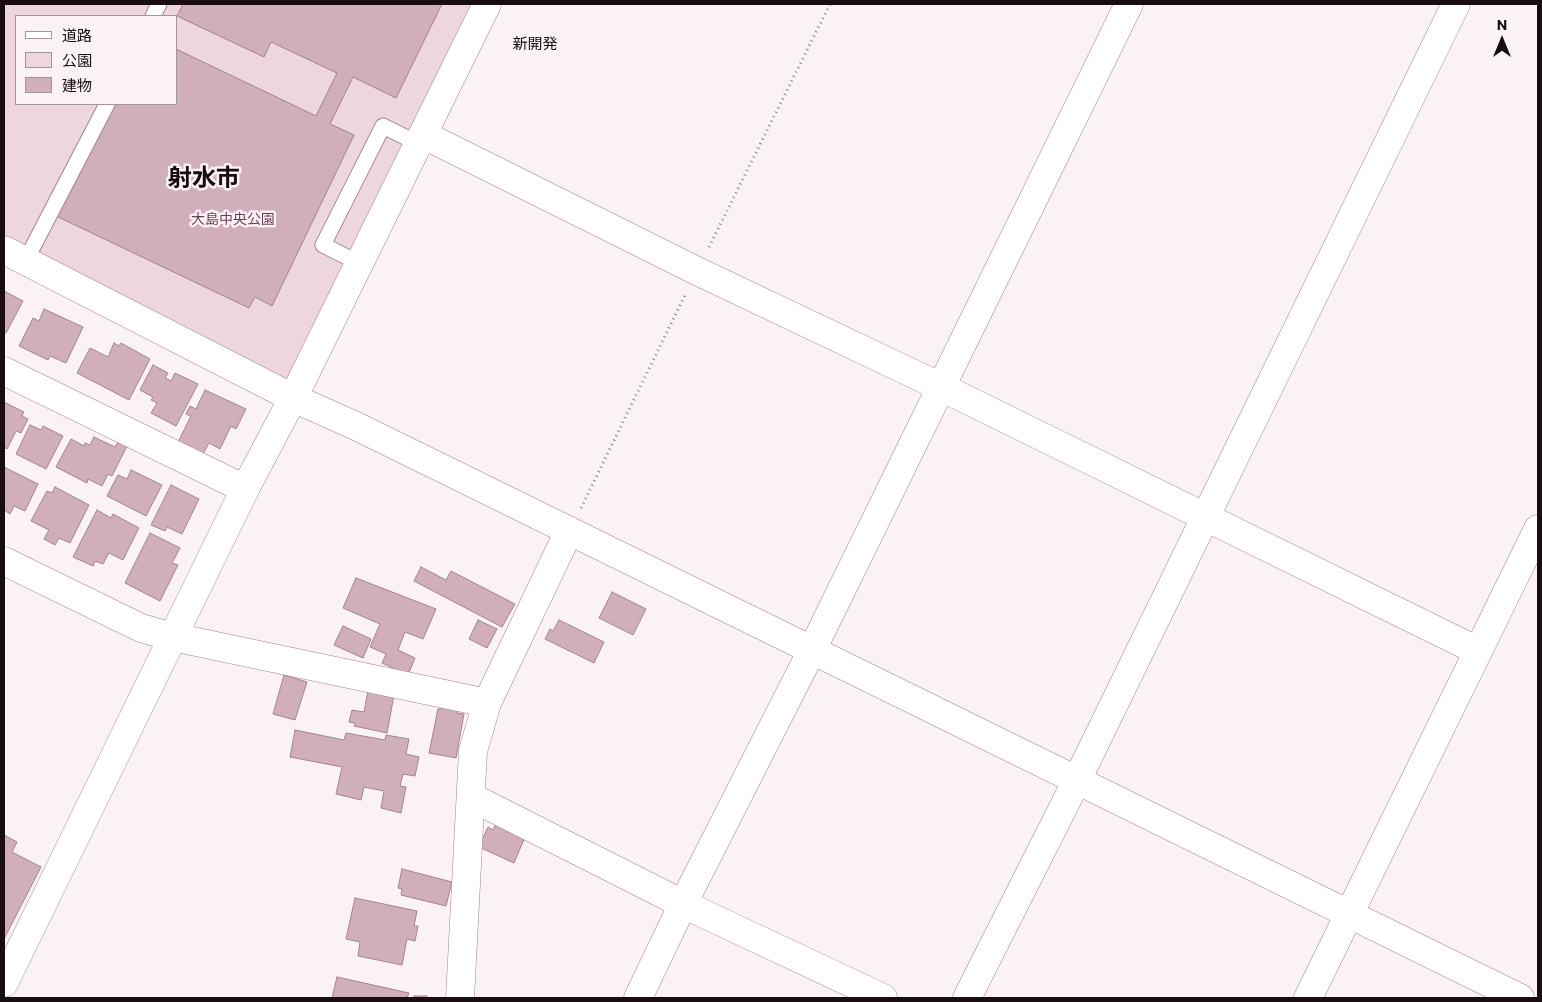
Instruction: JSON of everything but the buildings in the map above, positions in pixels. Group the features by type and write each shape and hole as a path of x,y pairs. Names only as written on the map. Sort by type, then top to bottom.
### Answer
{"street":[{"path":"4,983 245,489 293,398 487,4"},
{"path":"638,998 683,904 812,650 1129,4"},
{"path":"967,998 1077,780 1456,4"},
{"path":"421,139 941,387 1478,651"},
{"path":"15,255 293,398 356,426 1520,998"},
{"path":"4,371 245,489"},
{"path":"1308,998 1351,915 1538,529"},
{"path":"460,998 473,751 487,702 570,531"},
{"path":"4,561 141,628 173,637 487,702"},
{"path":"471,797 683,904 883,998"}],"lane":[{"path":"15,255 106,105"},
{"path":"359,263 323,245 383,126 421,139"}],"green space":[{"name":"大島中央公園","path":"4,4 483,4 292,392 4,250"}],"district":[{"name":"新開発","path":"535,44"},
{"name":"射水市","path":"204,178"}]}
